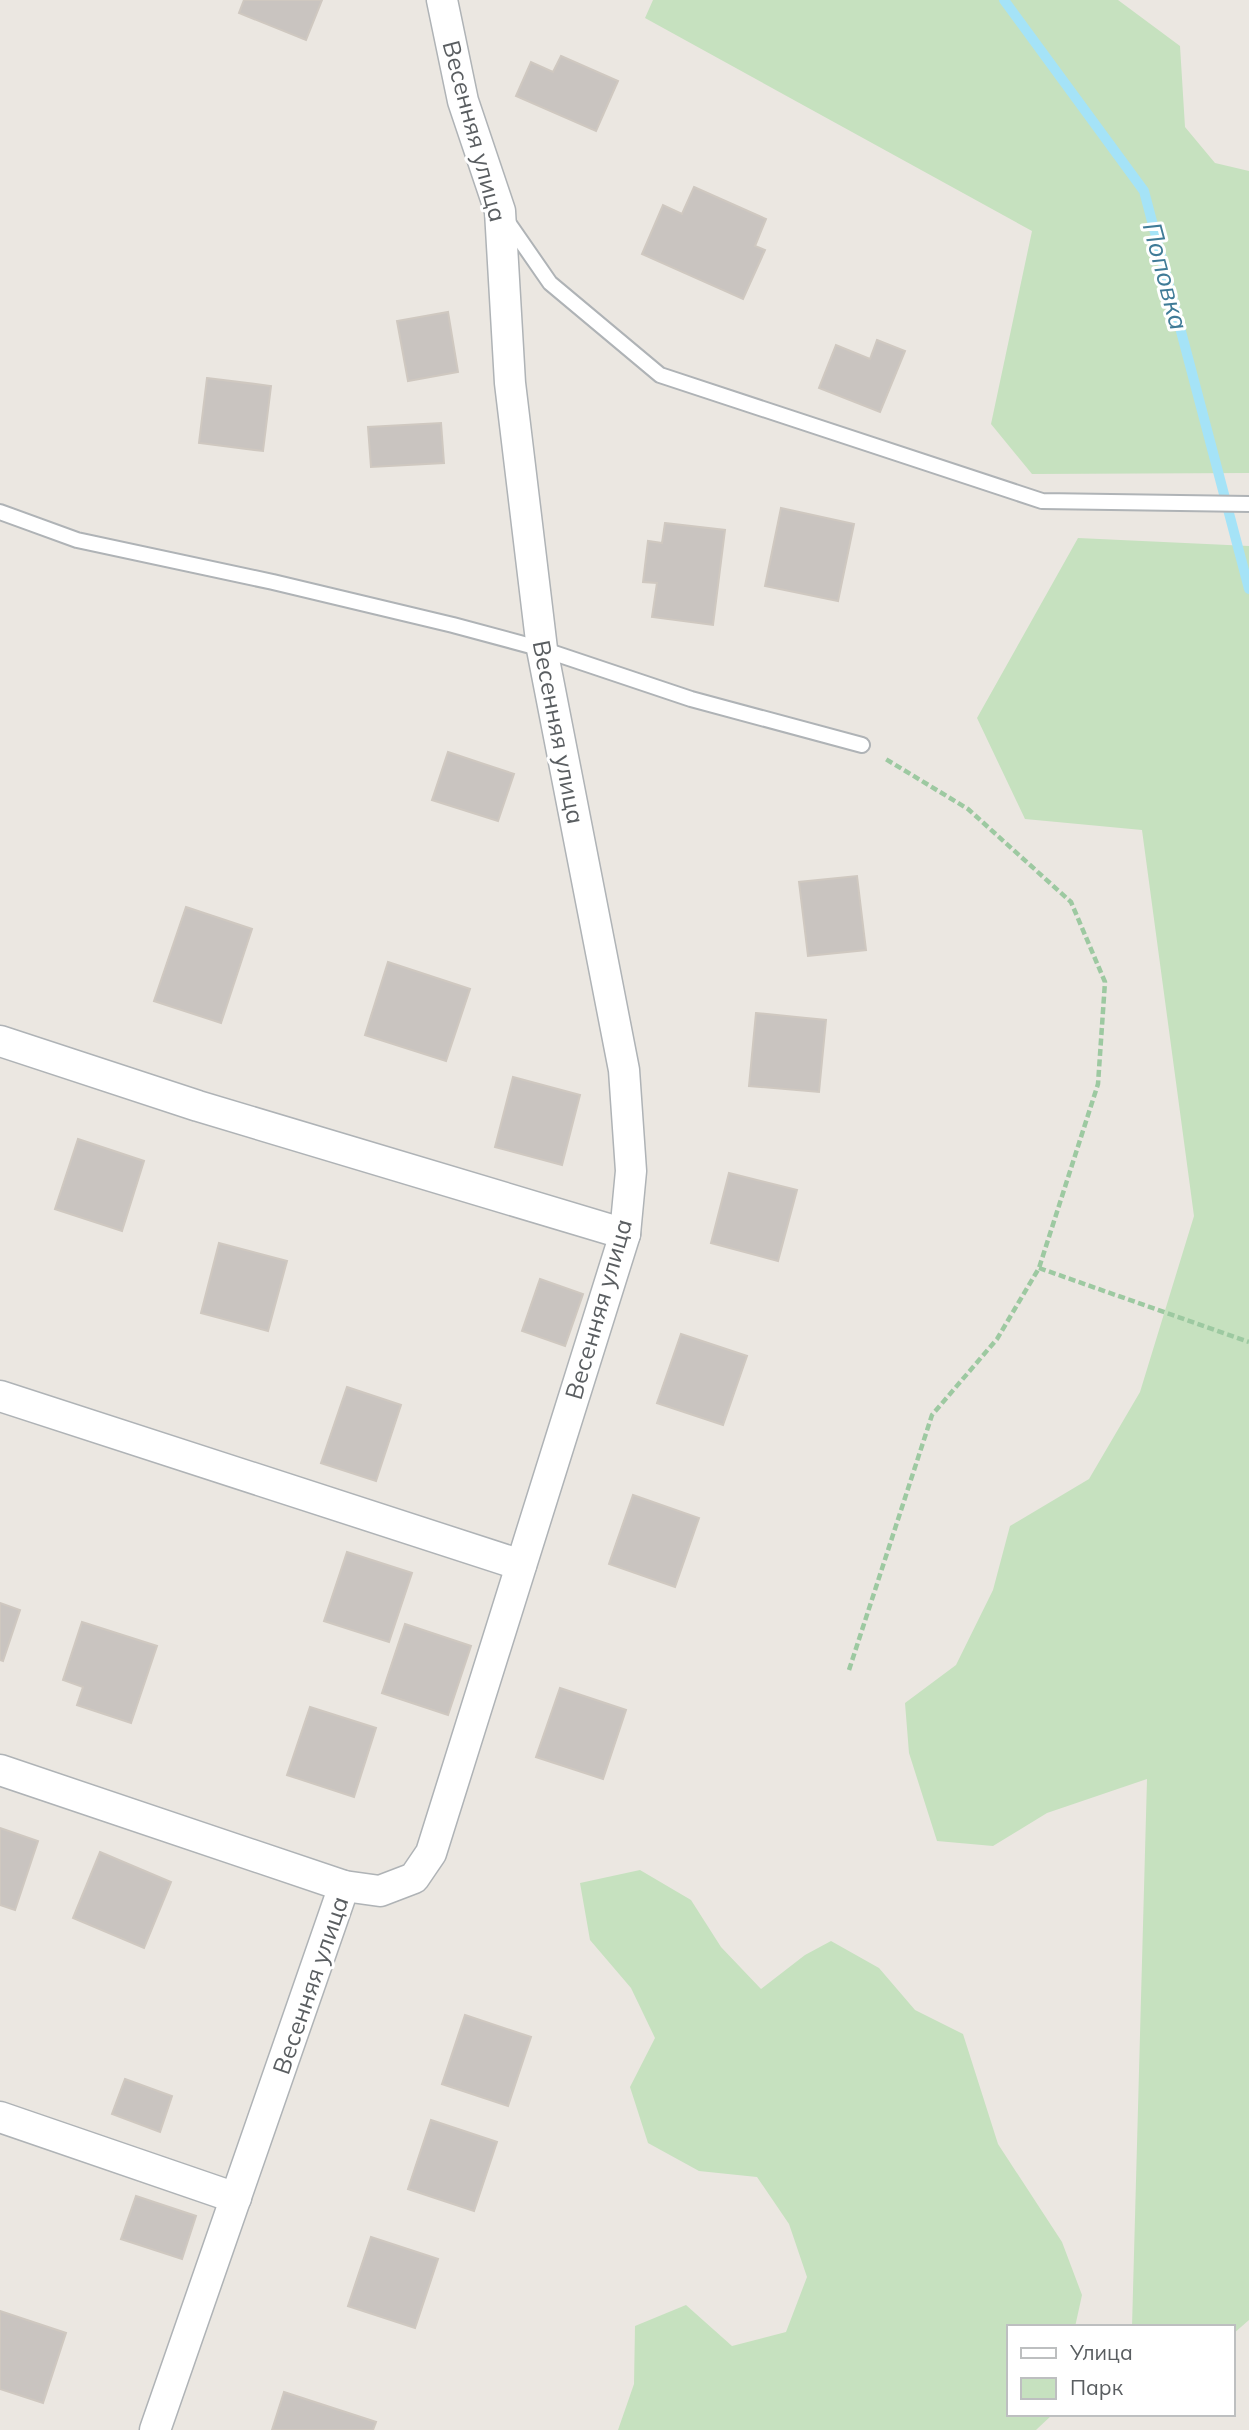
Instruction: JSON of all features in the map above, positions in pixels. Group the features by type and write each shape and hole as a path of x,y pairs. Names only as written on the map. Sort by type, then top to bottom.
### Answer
{"street":[{"name":"Весенняя улица","path":"155,2430 344,1886 380,1891 414,1878 431,1853 625,1234 631,1171 624,1070 542,649 510,383 500,211 463,101 442,0"},
{"path":"0,1041 198,1106 625,1234"},
{"path":"0,1396 521,1565"},
{"path":"0,1770 344,1886"},
{"path":"0,2117 236,2198"}],"lane":[{"path":"500,211 550,283 660,375 1042,501 1249,504"},
{"path":"0,512 77,540 285,585 542,649 691,699 862,745"}],"path":[{"path":"849,1670 932,1415 997,1339 1039,1268 1098,1084 1104,982 1071,902 968,809 862,745"},
{"path":"1039,1268 1249,1342"}],"green space":[{"path":"653,0 1118,0 1180,46 1185,127 1215,163 1249,171 1249,473 1032,474 991,424 1032,231 645,18"},
{"path":"1078,538 1249,546 1249,2320 1235,2332 1235,2325 1132,2325 1147,1779 1047,1813 993,1846 937,1841 909,1753 905,1703 956,1665 993,1590 1010,1526 1089,1479 1140,1392 1194,1216 1142,830 1025,819 977,718"},
{"path":"640,1870 691,1900 721,1947 761,1989 805,1955 831,1941 879,1968 915,2010 963,2034 998,2144 1062,2242 1082,2295 1075,2325 1007,2325 1007,2416 1051,2416 1036,2430 618,2430 634,2384 635,2326 686,2305 732,2346 786,2332 807,2277 789,2224 757,2177 699,2171 648,2143 630,2087 655,2038 631,1988 590,1940 580,1883"}],"building":[{"path":"244,0 322,0 306,40 239,13"},
{"path":"561,56 618,81 596,131 516,96 531,62 553,72"},
{"path":"694,187 766,219 755,246 765,250 743,299 642,254 663,205 682,214"},
{"path":"448,312 458,372 408,381 397,321"},
{"path":"877,340 905,351 880,412 819,388 836,345 870,359"},
{"path":"207,378 271,386 263,451 199,443"},
{"path":"441,423 444,463 371,467 368,427"},
{"path":"781,508 854,524 838,601 765,586"},
{"path":"665,523 725,530 713,625 652,617 657,583 643,582 648,541 662,543"},
{"path":"448,752 514,774 498,821 432,800"},
{"path":"857,876 866,950 808,956 799,882"},
{"path":"186,907 252,929 221,1023 154,1001"},
{"path":"388,962 470,989 446,1061 365,1035"},
{"path":"756,1013 826,1020 819,1092 749,1086"},
{"path":"513,1077 580,1095 562,1165 495,1147"},
{"path":"78,1139 144,1161 122,1231 55,1209"},
{"path":"729,1173 797,1190 778,1261 711,1243"},
{"path":"219,1243 287,1261 268,1331 201,1313"},
{"path":"540,1279 583,1294 565,1346 522,1331"},
{"path":"681,1334 747,1356 723,1425 657,1403"},
{"path":"347,1387 401,1405 376,1481 321,1463"},
{"path":"633,1495 699,1518 675,1587 609,1564"},
{"path":"347,1552 412,1573 389,1642 324,1621"},
{"path":"0,1603 20,1610 3,1661 0,1660"},
{"path":"82,1622 157,1646 131,1723 77,1705 83,1687 63,1680"},
{"path":"405,1624 471,1646 448,1715 382,1693"},
{"path":"560,1688 626,1710 603,1779 536,1757"},
{"path":"310,1707 376,1728 354,1797 287,1775"},
{"path":"0,1828 38,1841 15,1910 0,1905"},
{"path":"100,1852 171,1882 144,1948 73,1918"},
{"path":"465,2015 531,2037 508,2106 442,2084"},
{"path":"125,2079 172,2096 160,2132 112,2114"},
{"path":"431,2120 497,2142 474,2211 408,2189"},
{"path":"136,2196 196,2216 182,2259 121,2239"},
{"path":"371,2237 438,2259 415,2328 348,2306"},
{"path":"0,2311 66,2333 43,2403 0,2389"},
{"path":"284,2392 376,2422 373,2430 272,2430"}],"waterway":[{"name":"Поповка","path":"1004,0 1144,191 1249,589"}]}
